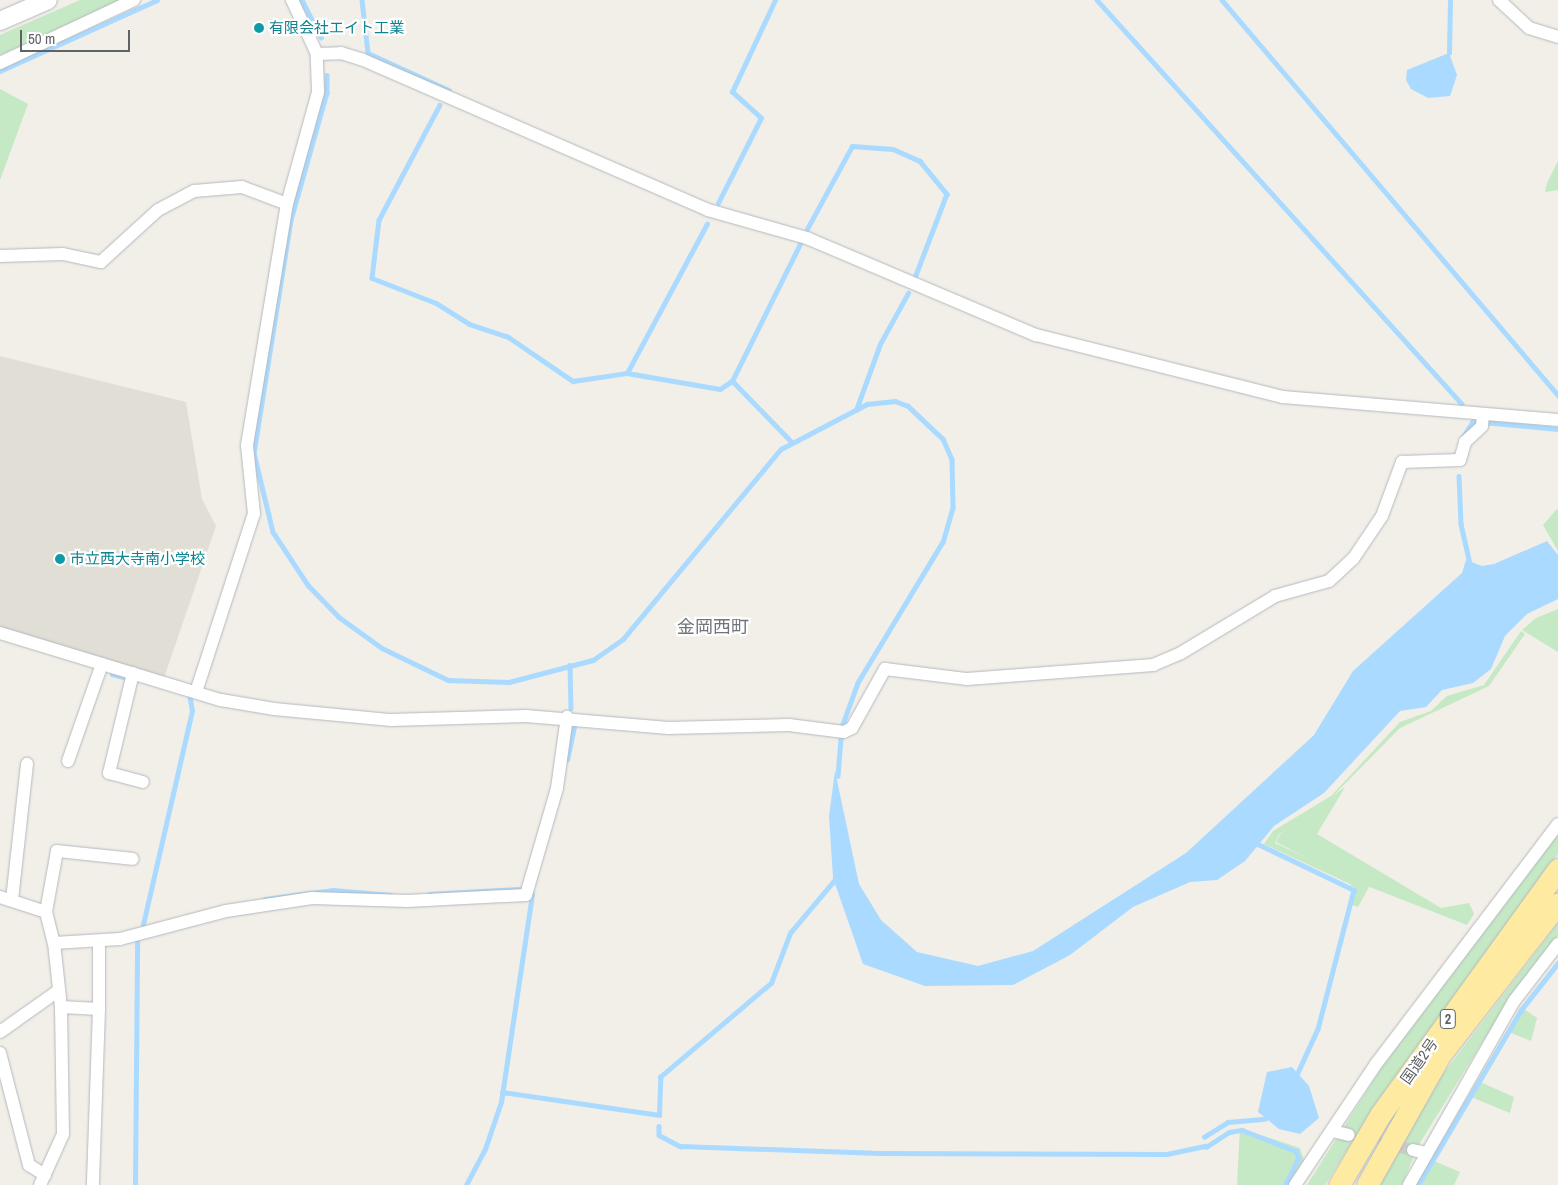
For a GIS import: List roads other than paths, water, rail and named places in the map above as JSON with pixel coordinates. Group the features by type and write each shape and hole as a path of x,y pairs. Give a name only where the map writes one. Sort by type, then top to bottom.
{"highway":[{"name":"国道2号","path":"1343,1182 1380,1115 1558,869"},
{"name":"国道2号","path":"1343,1182 1558,903"},
{"path":"1367,1185 1439,1057"}],"main road":[{"path":"0,21 48,0"}],"street":[{"path":"0,63 134,0"},
{"path":"196,692 254,514 247,445 287,204 316,100 317,54 292,0"},
{"path":"1499,0 1529,28 1558,37"},
{"path":"317,54 341,53 362,59 708,210 807,238 1036,335 1283,397 1482,419 1558,420"},
{"path":"0,256 63,254 101,262 158,210 194,191 242,187 287,204"},
{"path":"0,633 102,664 132,678 274,709 391,720 567,718 668,728 789,725 841,731 852,728 885,669 967,680 1164,662 1275,596 1314,587 1340,573 1382,516 1402,462 1460,460 1464,442 1482,419"},
{"path":"68,761 102,664"},
{"path":"132,678 109,773 143,782"},
{"path":"54,943 99,942 226,911 312,898 407,901 526,895 557,788 567,718"},
{"path":"27,764 6,899 46,912"},
{"path":"1295,1185 1376,1064 1558,824"},
{"path":"0,1053 29,1165 42,1180 63,1134 59,990 54,943 46,912 57,851 134,860"},
{"path":"93,1185 100,1009 99,942"},
{"path":"1409,1185 1514,1001 1558,944"},
{"path":"0,1032 59,990"},
{"path":"60,1007 100,1009"},
{"path":"1332,1131 1348,1135"},
{"path":"1412,1150 1426,1153"}],"water":[{"path":"1449,53 1457,75 1450,96 1428,98 1411,89 1406,80 1407,70"},
{"path":"1547,541 1558,555 1558,599 1527,614 1505,636 1491,669 1473,683 1442,690 1426,707 1400,711 1324,793 1274,826 1245,861 1217,880 1190,882 1133,907 1070,955 1013,985 925,986 863,964 833,878 829,816 835,771 859,884 881,920 917,952 978,966 1033,951 1186,853 1314,735 1353,671 1462,573 1466,560 1482,566 1494,564"},
{"path":"1292,1067 1309,1086 1319,1118 1300,1134 1279,1129 1258,1112 1267,1072"}],"waterway":[{"path":"0,71 157,0"},
{"path":"302,0 321,37"},
{"path":"362,0 368,53 449,90"},
{"path":"718,203 761,118 732,92 775,0"},
{"path":"1097,0 1462,404"},
{"path":"1222,0 1558,395"},
{"path":"1449,53 1450,0"},
{"path":"327,75 327,93 291,220 254,453 273,532 308,585 339,617 382,648 448,680 509,682 593,660 623,639 781,449 867,404 895,401 908,406 943,439 952,459 953,508 943,542 858,683 842,727 838,776"},
{"path":"440,105 379,220 372,278 436,303 469,324 507,336 573,381 627,373 720,389 732,381"},
{"path":"807,229 852,146 893,149 920,161 947,194 916,275"},
{"path":"627,373 707,224"},
{"path":"792,443 732,381 800,244"},
{"path":"856,410 880,344 908,293"},
{"path":"1463,437 1473,421 1558,429"},
{"path":"1459,476 1461,524 1470,564"},
{"path":"570,665 571,708"},
{"path":"112,674 128,678"},
{"path":"142,929 192,711 189,694"},
{"path":"567,760 574,726"},
{"path":"1256,843 1354,890 1318,1029 1297,1075"},
{"path":"502,1092 659,1115 660,1077 771,983 790,933 838,876"},
{"path":"429,894 520,889"},
{"path":"265,899 333,890 391,895"},
{"path":"466,1185 485,1149 501,1102 532,894"},
{"path":"135,1185 137,942"},
{"path":"1418,1185 1521,1010 1558,963"},
{"path":"1204,1137 1228,1122 1265,1119"},
{"path":"659,1126 659,1135 680,1146 879,1153 1167,1154 1205,1146"},
{"path":"1206,1147 1229,1132 1242,1130 1296,1151 1299,1158 1285,1185"}],"tunnel":[{"path":"1361,1138 1413,1150"}],"place":[{"name":"有限会社エイト工業","path":"259,28"},
{"name":"市立西大寺南小学校","path":"60,559"}],"district":[{"name":"金岡西町","path":"713,627"}]}
